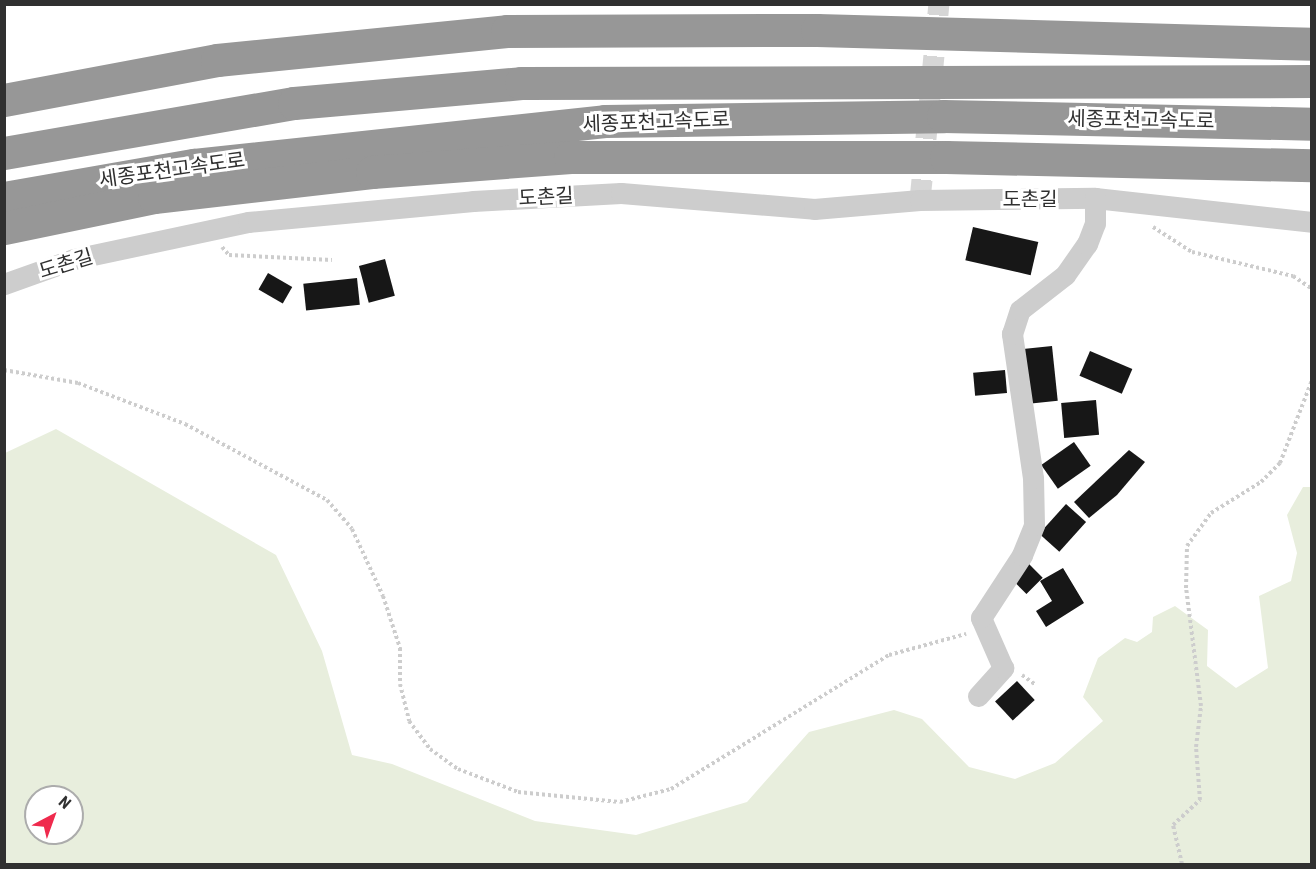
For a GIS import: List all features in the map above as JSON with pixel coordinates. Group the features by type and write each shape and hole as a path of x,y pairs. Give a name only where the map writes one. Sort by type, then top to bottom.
{"highway":[{"path":"4,100 218,60 507,31 817,30 1311,44"},
{"name":"세종포천고속도로","path":"4,153 294,103 521,83 1311,81"},
{"name":"세종포천고속도로","path":"4,198 194,165 605,121 943,116 1311,124"},
{"path":"4,228 154,197 372,172 570,158 934,157 1311,165"}],"street":[{"name":"도촌길","path":"4,284 74,259 209,230 473,201 621,193 814,209 920,200 1095,198 1311,222"},
{"path":"978,696 1003,668 981,618 1022,555 1034,525 1033,477 1012,334 1020,310 1065,275 1087,244 1095,224 1095,198"}],"path":[{"path":"1119,201 1192,252 1293,276 1311,288"},
{"path":"209,230 229,255 332,260"},
{"path":"4,369 78,383 185,424 327,500 352,529 383,596 400,648 400,684 409,722 430,749 459,769 518,792 620,802 672,789 889,655 955,639 970,632 981,618"},
{"path":"1182,864 1173,825 1200,800 1196,747 1201,706 1186,588 1187,546 1211,513 1261,482 1280,463 1294,437 1311,380"}],"green space":[{"path":"56,429 276,555 322,651 352,755 392,764 535,821 636,835 747,802 809,732 894,710 922,719 969,767 1015,779 1055,763 1103,721 1083,697 1098,658 1125,638 1137,642 1152,632 1153,617 1175,606 1208,630 1207,666 1236,688 1268,668 1259,596 1291,581 1297,553 1287,515 1303,487 1311,487 1311,864 5,864 5,453"}],"building":[{"path":"973,227 1038,242 1031,275 965,260"},
{"path":"385,259 395,296 369,303 359,266"},
{"path":"268,273 292,287 283,303 258,289"},
{"path":"357,278 360,305 306,310 303,284"},
{"path":"1052,346 1058,401 1029,404 1023,349"},
{"path":"1090,351 1132,369 1122,394 1079,376"},
{"path":"1005,370 1007,393 975,396 973,373"},
{"path":"1096,400 1099,435 1064,438 1061,403"},
{"path":"1074,442 1091,466 1058,489 1041,465"},
{"path":"1129,450 1145,462 1117,495 1089,518 1074,502"},
{"path":"1066,504 1086,522 1059,552 1039,534"},
{"path":"1025,560 1043,578 1026,594 1009,576"},
{"path":"1063,568 1084,603 1046,627 1036,611 1052,601 1040,581"},
{"path":"1017,681 1035,700 1013,720 995,701"}],"tunnel":[{"path":"920,200 939,4"}]}
